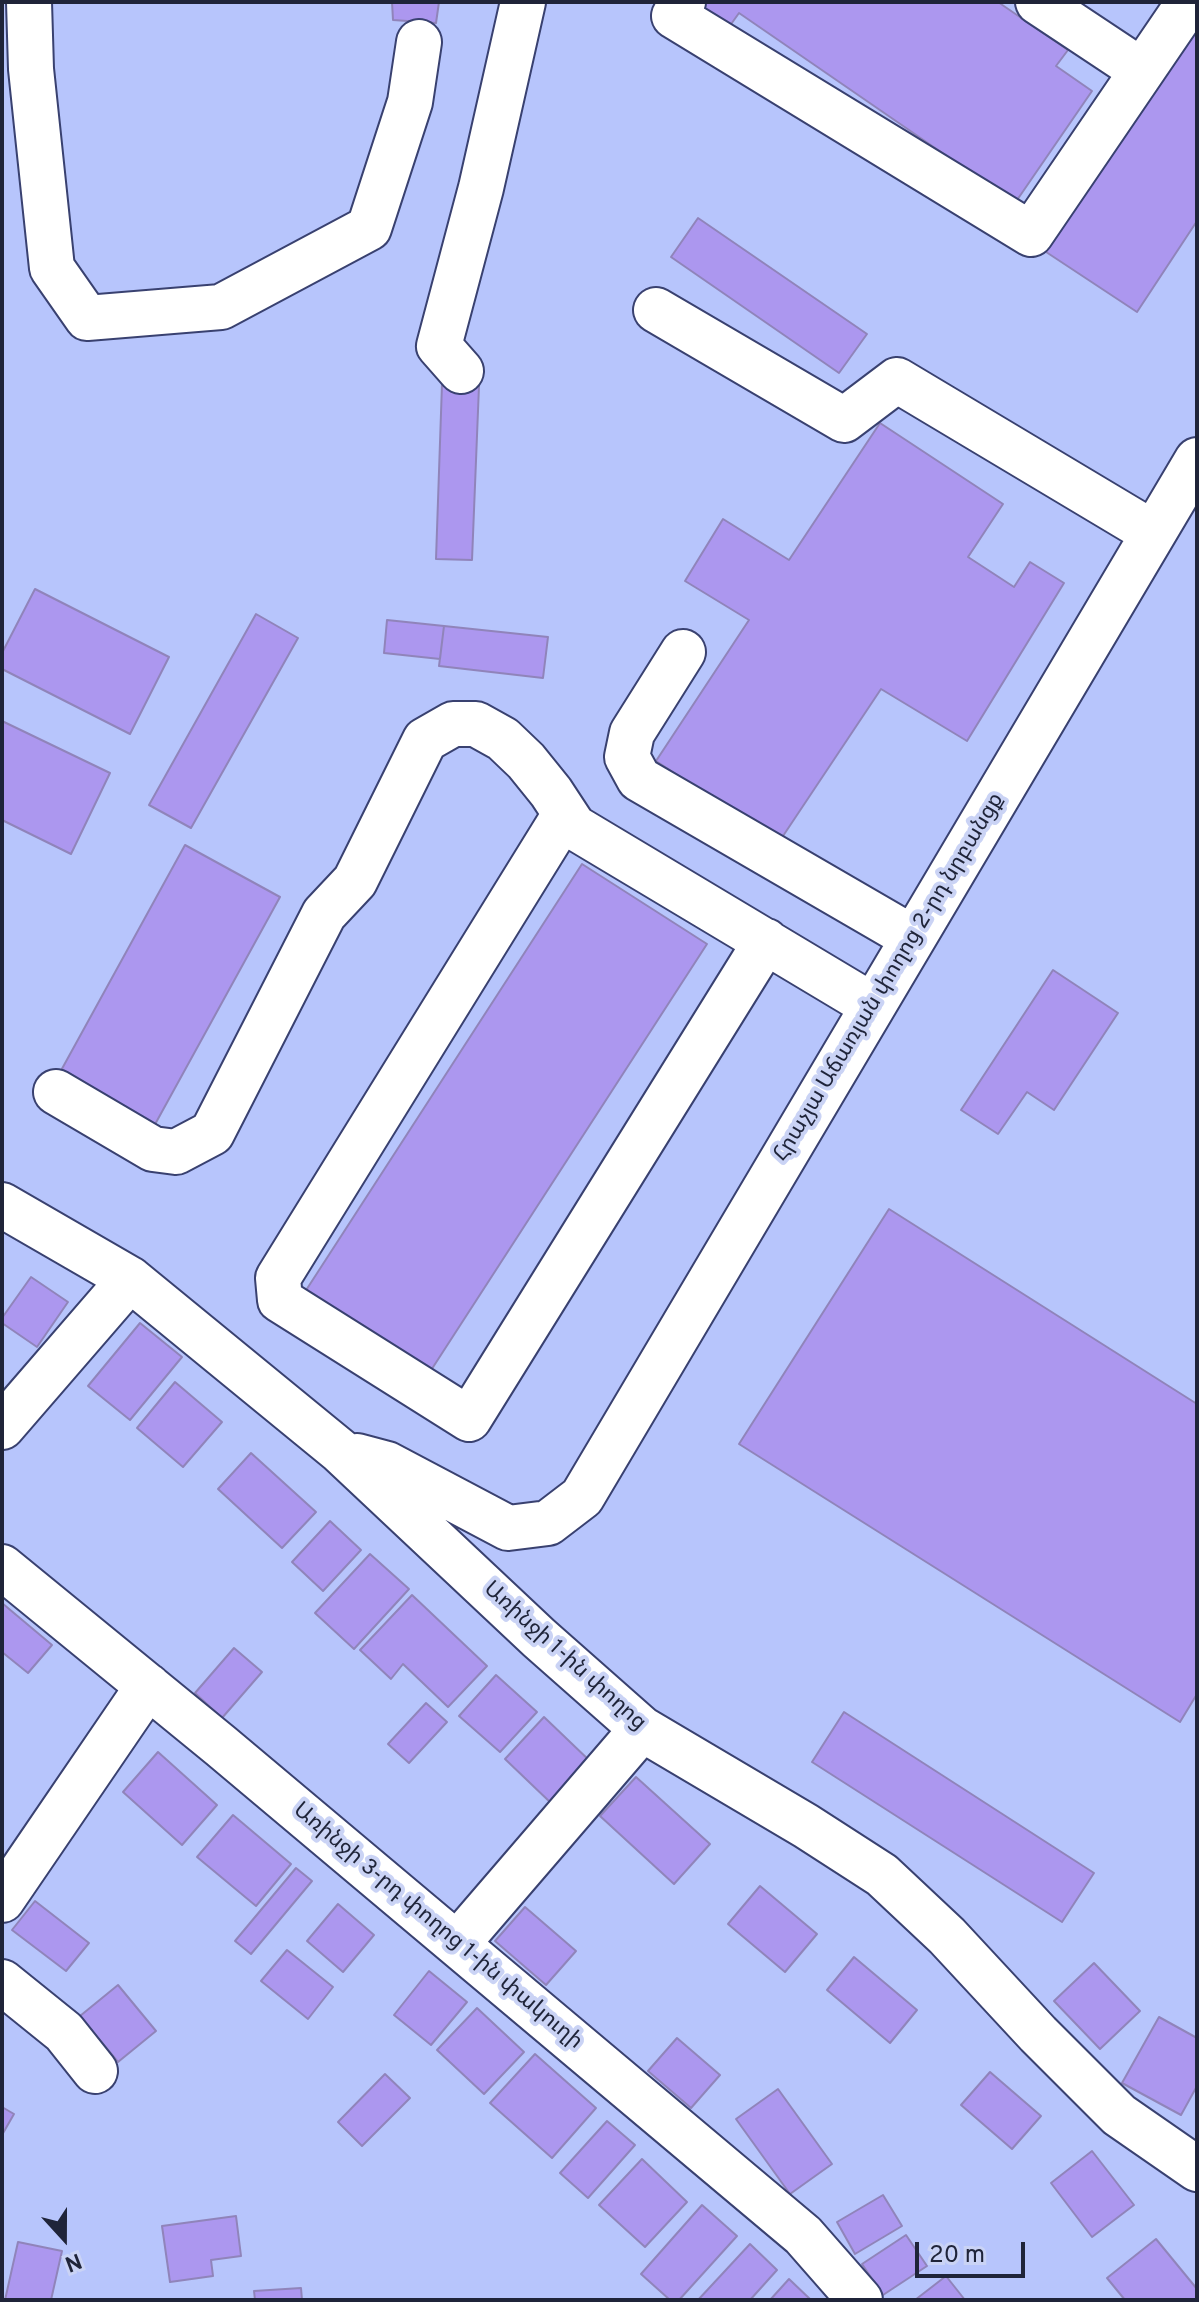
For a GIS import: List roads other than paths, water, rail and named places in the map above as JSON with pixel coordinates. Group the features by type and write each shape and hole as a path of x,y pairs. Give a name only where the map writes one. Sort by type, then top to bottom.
{"street":[{"path":"29,2 31,69 52,268 87,318 221,307 369,228 410,102 419,42"},
{"path":"461,371 439,346 481,188 523,2"},
{"path":"683,2 674,16 1031,234 1189,2"},
{"path":"1038,2 1142,71"},
{"path":"656,310 844,420 897,380 1153,533"},
{"name":"Հրաչյա Աճառյան փողոց 2-րդ նրբանցք","path":"340,1451 387,1464 508,1528 548,1523 582,1497 1197,460"},
{"path":"683,652 632,733 627,757 639,779 913,938"},
{"path":"56,1092 153,1149 176,1152 212,1133 324,914 355,881 425,740 453,724 476,724 503,739 526,761 574,827 873,1006"},
{"path":"565,814 278,1278 280,1300 469,1419 766,941"},
{"name":"Առինջի 1-ին փողոց","path":"2,1205 130,1279 340,1451 539,1638 642,1729 882,1875 947,1936 1119,2115 1197,2169"},
{"path":"2,1427 130,1279"},
{"name":"Առինջի 3-րդ փողոց 1-ին փակուղի","path":"2,1567 803,2235 860,2300"},
{"path":"2,1900 148,1686"},
{"path":"457,1944 642,1729"},
{"path":"2,1982 64,2032 95,2071"}]}
